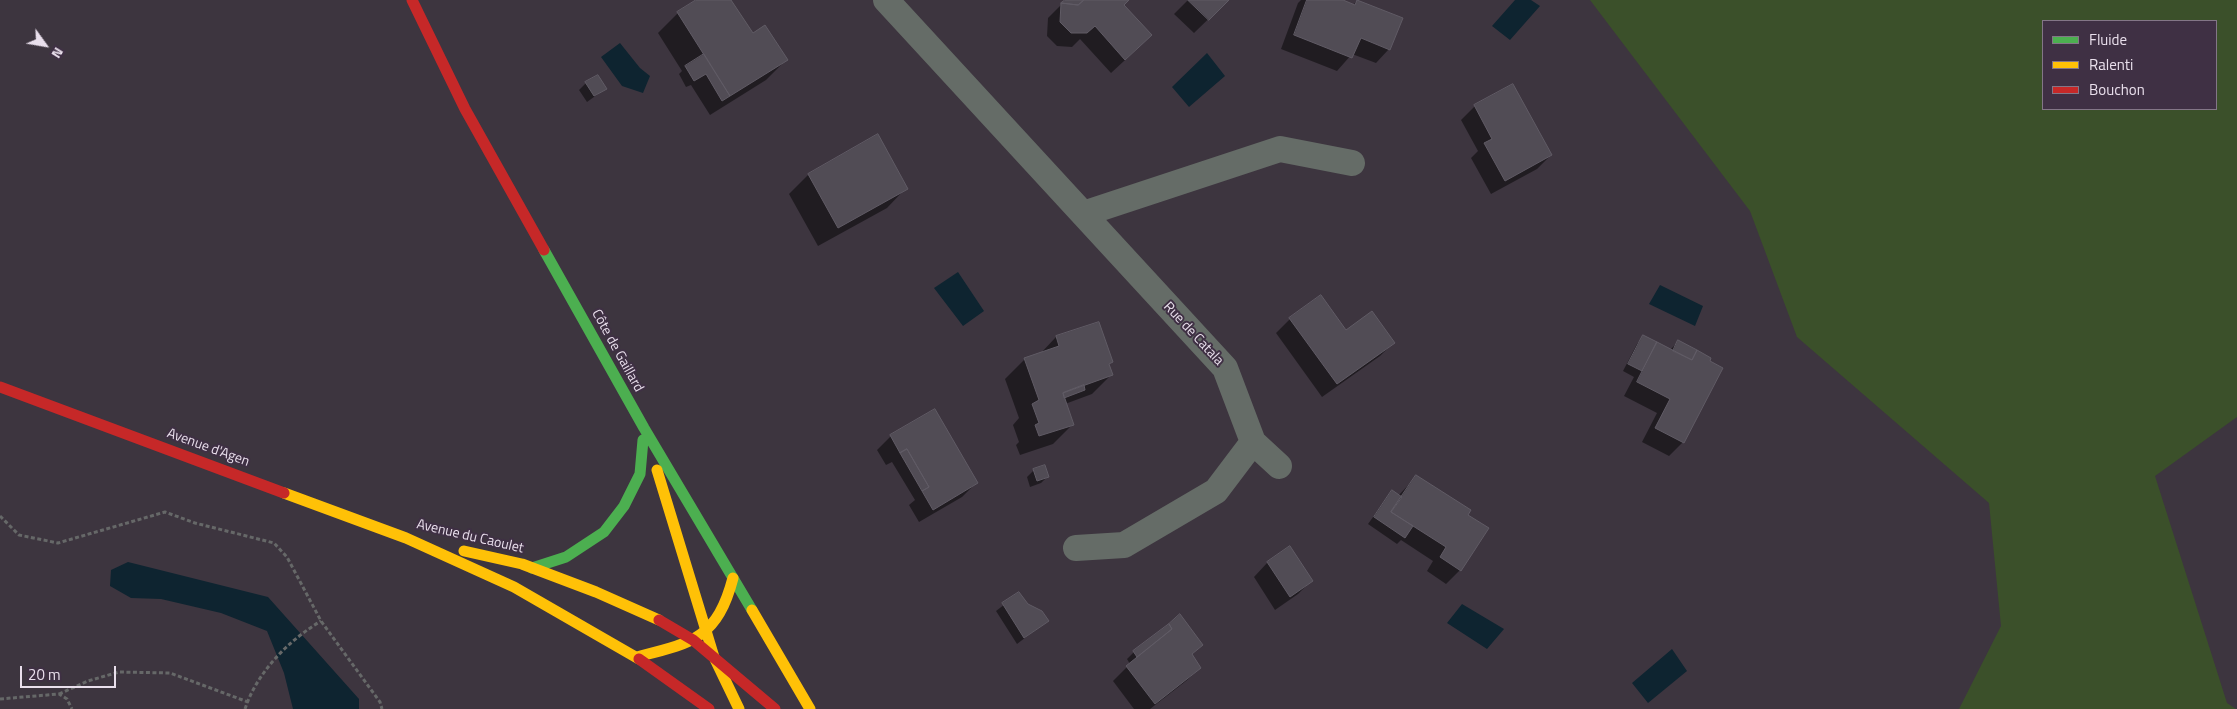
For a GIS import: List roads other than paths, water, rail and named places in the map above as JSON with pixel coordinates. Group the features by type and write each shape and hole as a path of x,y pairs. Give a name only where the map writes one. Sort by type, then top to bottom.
{"street":[{"name":"Côte de Gaillard","path":"412,0 465,109 644,428 810,709"},
{"name":"Rue de Catala","path":"886,0 1225,368 1253,442"},
{"path":"1083,214 1280,148 1352,163"},
{"name":"Avenue d'Agen","path":"0,387 406,538"},
{"path":"532,568 566,557 604,532 624,506 640,474 644,428"},
{"path":"644,428 708,632 714,658 739,709"},
{"path":"1076,548 1124,545 1216,491 1253,442 1279,466"},
{"name":"Avenue du Caoulet","path":"406,538 532,568 596,592 648,615 693,640 775,709"},
{"name":"Avenue du Caoulet","path":"406,538 514,586 636,657 710,709"},
{"path":"636,657 685,644 708,632 722,611 733,578"}],"water":[{"path":"1515,0 1531,0 1540,6 1510,40 1492,26"},
{"path":"620,43 640,68 650,76 643,93 622,86 601,57"},
{"path":"1207,53 1225,76 1189,107 1172,87"},
{"path":"958,272 984,311 963,326 934,288"},
{"path":"1660,285 1703,306 1695,326 1649,304"},
{"path":"128,562 268,597 359,699 359,709 293,709 284,673 267,631 221,613 161,599 131,598 110,586 111,570"},
{"path":"1462,604 1504,629 1487,649 1447,623"},
{"path":"1672,649 1687,671 1648,703 1632,683"}]}
